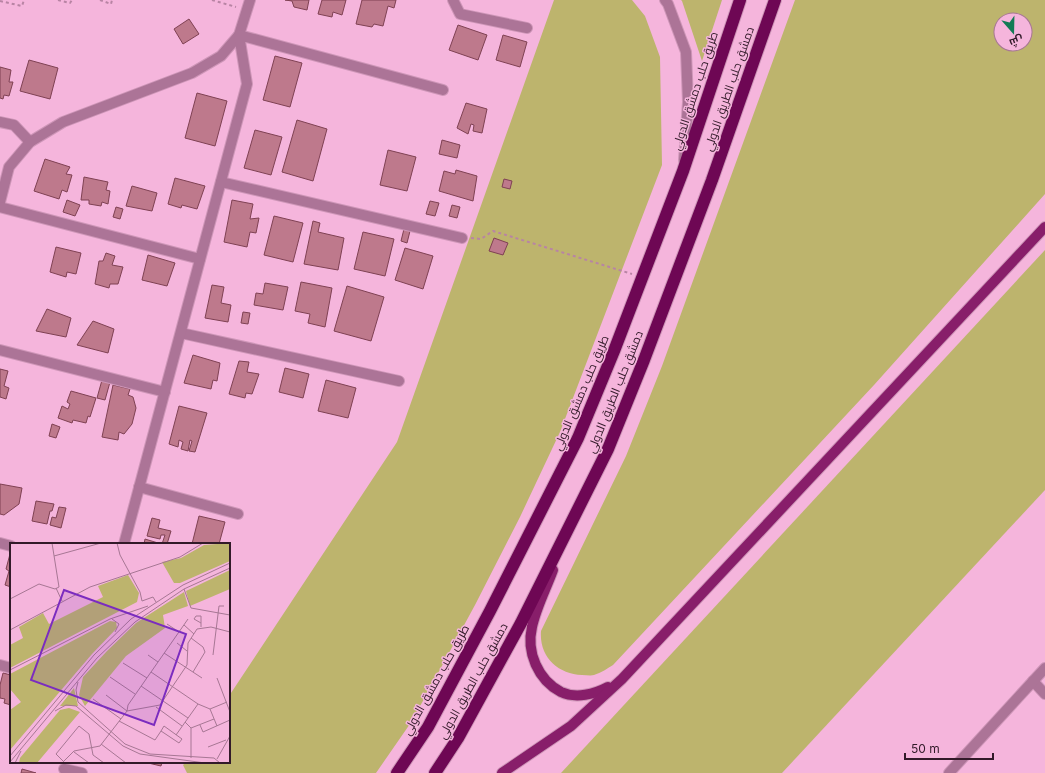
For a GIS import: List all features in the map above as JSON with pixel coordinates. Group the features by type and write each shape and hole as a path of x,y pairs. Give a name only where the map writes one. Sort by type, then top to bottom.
{"highway":[{"name":"طريق حلب دمشق الدولي","path":"396,773 428,727 494,605 578,438 614,351 683,171 740,0"},
{"name":"دمشق حلب الطريق الدولي","path":"435,773 458,738 564,540 608,449 644,360 712,180 775,0"}],"main road":[{"path":"502,773 571,726 622,679 1045,227"},
{"path":"564,540 531,628 531,645 534,661 538,670 561,692 579,696 598,693 622,679"}],"street":[{"path":"0,202 9,167 30,142 63,122 192,73 221,56 239,35 250,0"},
{"path":"453,0 460,14 527,28"},
{"path":"665,0 668,4 686,52 688,102 683,171"},
{"path":"239,35 443,90"},
{"path":"124,543 247,84 239,35"},
{"path":"0,122 14,125 30,142"},
{"path":"221,182 462,238"},
{"path":"0,207 200,259"},
{"path":"181,333 399,381"},
{"path":"0,350 165,392"},
{"path":"139,487 238,514"},
{"path":"0,543 10,546"},
{"path":"0,665 10,668"},
{"path":"949,773 1045,668"},
{"path":"1033,681 1045,694"},
{"path":"65,768 82,773"}],"path":[{"path":"0,1 22,6 24,0"},
{"path":"58,0 70,3 72,0"},
{"path":"100,0 110,4 112,0"},
{"path":"212,0 247,10"},
{"path":"462,238 481,240 493,231 642,278"}],"shaded area":[{"path":"554,0 632,0 645,16 660,57 662,165 560,432 520,517 475,605 412,721 376,773 187,773 183,765 185,763 230,763 230,694 397,442"},
{"path":"681,0 722,0 702,61 682,1"},
{"path":"795,0 1045,0 1045,194 874,385 613,665 602,672 593,675 573,674 558,667 547,656 543,649 541,631 626,456 662,366"},
{"path":"1045,250 1045,490 782,773 561,773"}],"building":[{"path":"285,0 309,0 307,10 294,7 292,1"},
{"path":"322,0 346,0 342,15 333,12 332,17 318,14"},
{"path":"362,0 396,0 394,8 388,6 383,26 374,24 372,27 356,24"},
{"path":"189,19 199,34 183,44 174,29"},
{"path":"458,25 487,35 478,60 449,50"},
{"path":"503,35 527,42 520,67 496,60"},
{"path":"275,56 302,63 290,107 263,100"},
{"path":"29,60 58,68 50,99 20,91"},
{"path":"0,67 11,70 9,82 13,82 9,96 4,95 3,99 0,98"},
{"path":"197,93 227,101 215,146 185,138"},
{"path":"466,103 487,109 482,133 473,131 474,125 471,124 468,134 457,128"},
{"path":"297,120 327,129 313,181 282,172"},
{"path":"255,130 282,137 271,175 244,168"},
{"path":"442,140 460,145 457,158 439,154"},
{"path":"388,150 416,157 407,191 380,185"},
{"path":"45,159 70,167 66,174 72,175 67,192 62,190 59,199 34,191"},
{"path":"456,170 477,176 473,201 439,191 444,171 455,174"},
{"path":"84,177 108,182 106,190 110,191 108,204 102,202 101,206 89,204 89,200 81,200"},
{"path":"175,178 205,186 197,209 182,205 181,208 168,204"},
{"path":"504,179 512,181 510,189 502,187"},
{"path":"132,186 157,193 152,211 126,206"},
{"path":"67,200 80,205 75,216 63,212"},
{"path":"232,200 253,204 250,219 259,218 256,233 250,232 247,247 224,242"},
{"path":"430,201 439,203 435,216 426,214"},
{"path":"452,205 460,207 457,218 449,216"},
{"path":"116,207 123,209 120,219 113,217"},
{"path":"274,216 303,223 293,262 264,255"},
{"path":"313,221 320,223 318,232 344,238 338,270 304,264"},
{"path":"404,229 410,231 407,243 401,241"},
{"path":"363,232 394,239 385,276 354,269"},
{"path":"494,238 508,243 503,255 489,251"},
{"path":"56,247 81,253 76,274 67,272 66,277 50,272"},
{"path":"405,248 433,256 423,289 395,280"},
{"path":"106,253 115,256 112,265 123,267 118,284 110,284 109,288 95,284 99,261 103,261"},
{"path":"148,255 175,263 167,286 142,280"},
{"path":"301,282 332,288 325,327 308,323 310,314 295,311"},
{"path":"265,283 288,287 283,310 254,305 256,293 263,294"},
{"path":"212,285 224,287 221,303 231,305 228,322 205,318"},
{"path":"347,286 384,297 371,341 334,331"},
{"path":"47,309 71,318 66,337 36,331"},
{"path":"243,312 250,313 248,324 241,323"},
{"path":"93,321 114,329 108,353 77,345"},
{"path":"193,355 220,363 217,381 213,380 211,389 184,383"},
{"path":"239,361 249,362 247,372 259,374 252,394 246,393 245,398 229,394"},
{"path":"285,368 309,374 303,398 279,392"},
{"path":"0,369 8,371 4,386 9,388 6,399 0,397"},
{"path":"102,380 110,382 105,400 97,398"},
{"path":"326,380 356,388 348,418 318,411"},
{"path":"113,385 130,389 128,395 133,397 136,408 132,424 124,434 119,432 118,440 102,437"},
{"path":"71,391 96,398 90,417 88,416 86,423 73,420 72,423 58,418 62,406 68,409 70,404 67,402"},
{"path":"179,406 207,413 195,452 189,451 192,441 190,440 188,451 181,449 183,442 179,440 178,447 169,444"},
{"path":"52,424 60,427 56,438 49,436"},
{"path":"0,484 22,488 19,504 4,515 0,514"},
{"path":"36,501 54,504 52,511 50,511 47,524 32,521"},
{"path":"59,507 66,508 61,528 50,525 52,517 56,518"},
{"path":"199,516 225,522 219,543 192,543"},
{"path":"152,518 160,520 158,528 171,531 167,543 162,543 165,535 161,535 160,539 147,536"},
{"path":"145,539 158,543 144,543"},
{"path":"10,554 10,587 5,585 9,571 6,569"},
{"path":"3,673 10,675 10,705 4,703 5,699 0,698 0,685"},
{"path":"148,763 162,763 161,766"},
{"path":"22,769 36,773 21,773"}]}
